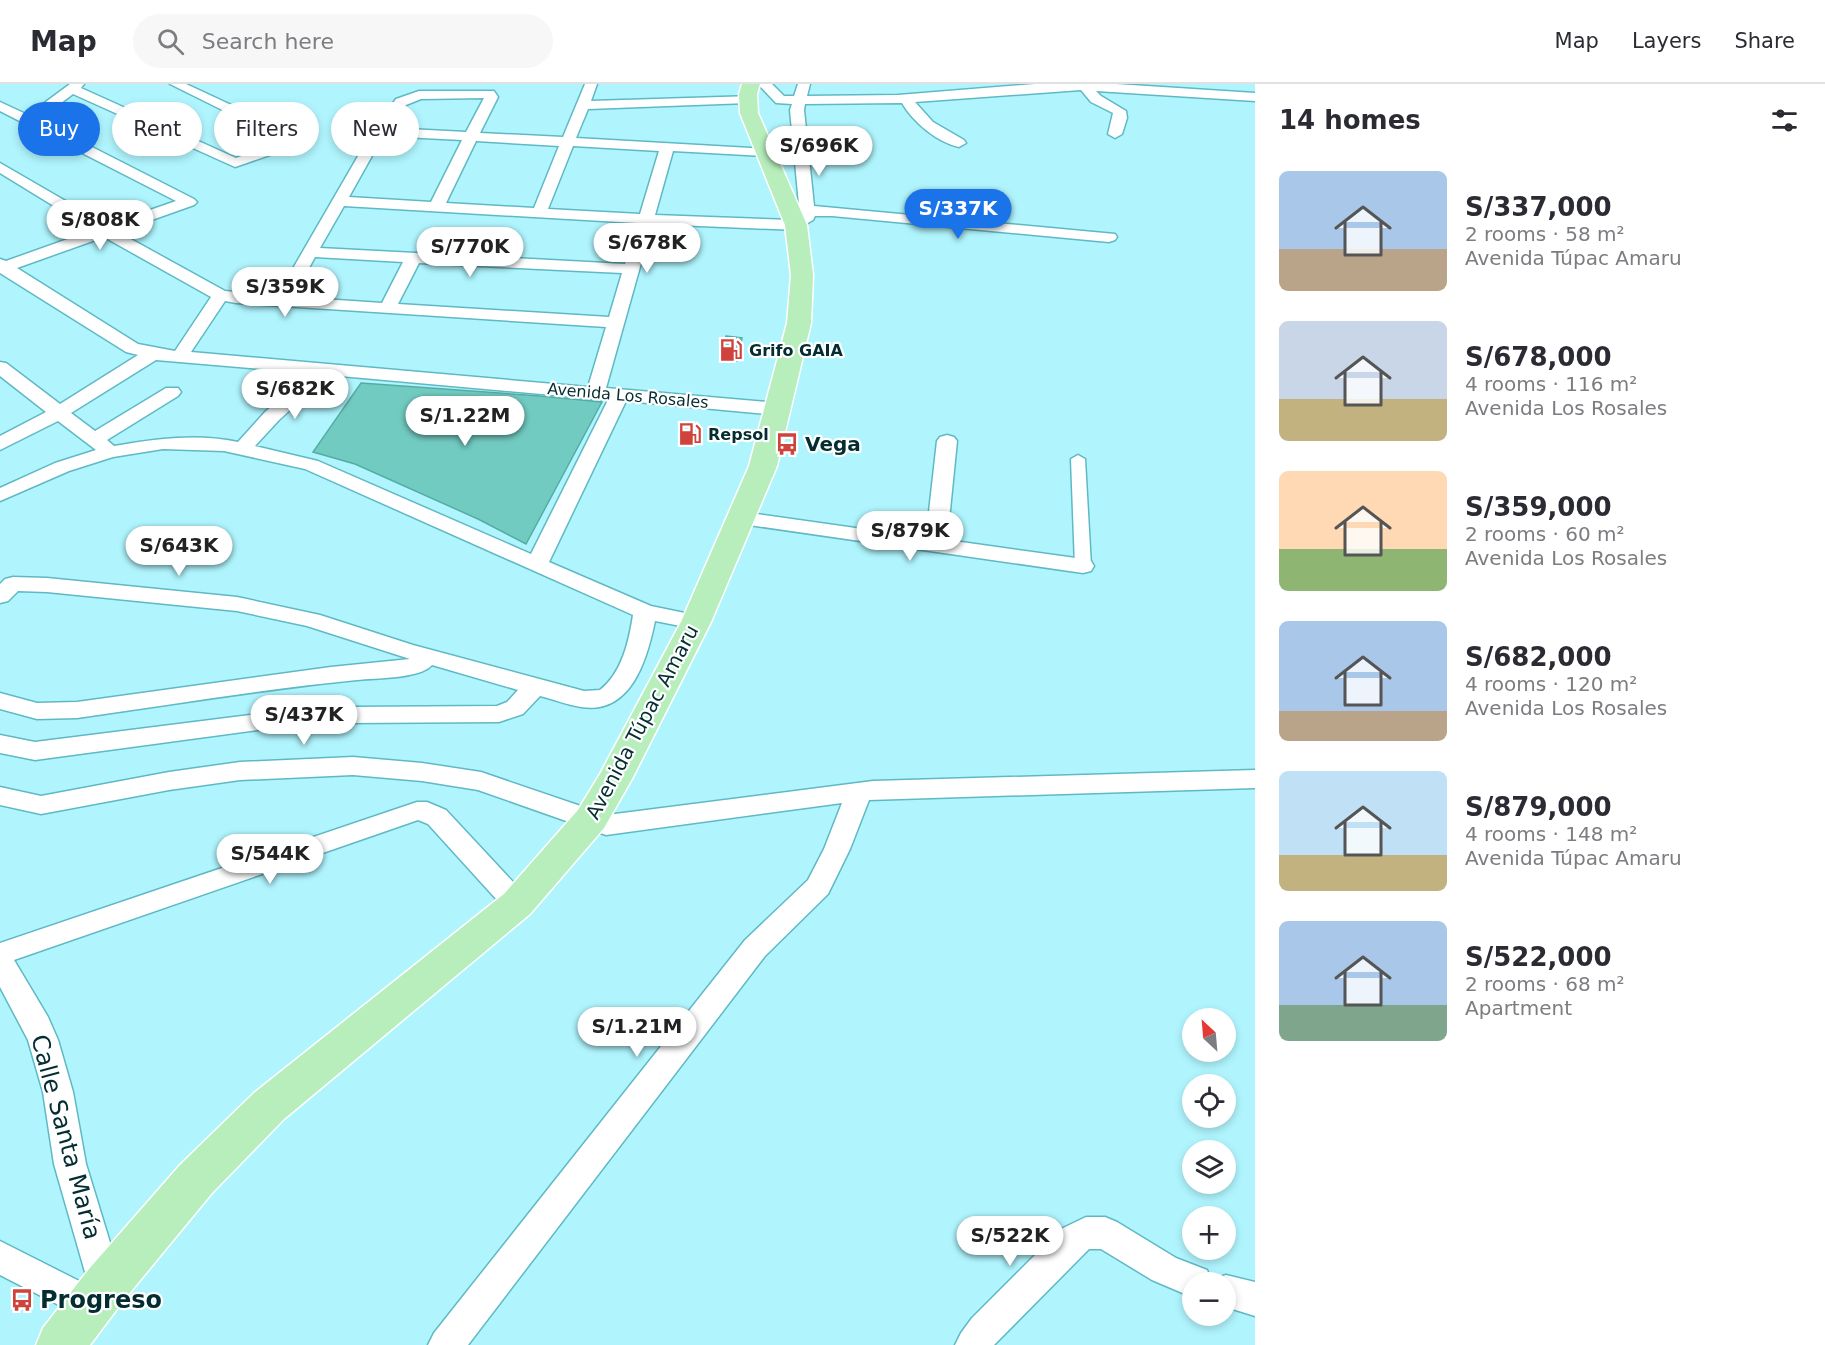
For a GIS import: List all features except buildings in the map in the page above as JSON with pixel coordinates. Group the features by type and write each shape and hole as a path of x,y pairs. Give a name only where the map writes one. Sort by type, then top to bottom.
{"highway":[{"name":"Avenida Túpac Amaru","path":"60,1345 98,1294 196,1179 269,1106 517,904 591,819 616,777 696,622 742,518 762,466 779,409 799,323 802,218 764,152 749,113 749,95"}],"street":[{"path":"54,102 75,86 235,164 297,141 176,84"},
{"path":"539,213 591,84"},
{"path":"764,84 782,100"},
{"path":"802,218 798,120 799,100 804,84"},
{"path":"897,84 902,98 913,113 958,143"},
{"path":"584,105 749,95 782,100 902,98 1075,85 1214,89 1255,97"},
{"path":"1075,85 1119,111 1120,118 1115,134"},
{"path":"403,102 419,94 489,94 491,97 436,207"},
{"path":"0,106 18,115"},
{"path":"419,134 764,152"},
{"path":"596,392 667,147"},
{"path":"1,266 189,202 98,156"},
{"path":"282,301 366,156"},
{"path":"0,167 105,231 220,295 616,323"},
{"path":"340,201 645,219 802,218 832,211 1109,237"},
{"path":"311,252 631,269"},
{"path":"387,308 414,257"},
{"name":"Avenida Los Rosales","path":"1,266 132,348 153,354 779,409"},
{"path":"180,356 220,295"},
{"path":"0,444 60,412 153,354"},
{"path":"0,367 102,446 163,443 224,445 310,465 645,612 696,622"},
{"path":"242,449 272,416 325,369"},
{"path":"0,495 102,446 172,392"},
{"path":"537,564 620,394"},
{"path":"936,546 946,441"},
{"path":"742,518 1083,566 1078,459"},
{"path":"0,596 13,584 47,585 237,604 312,620 534,687 580,699 597,700 610,695 627,671 642,635 645,612"},
{"path":"0,701 37,711 76,710 331,675 405,668 420,664 427,656"},
{"path":"0,744 35,750 266,721 350,715 499,714 515,708 534,687"},
{"path":"0,796 41,805 169,781 240,771 353,766 481,780 606,825 859,792 1255,779"},
{"path":"446,1345 748,956 818,886 837,849 859,792"},
{"path":"0,954 417,811 427,811 436,817 517,904"},
{"name":"Calle Santa María","path":"0,961 38,1026 58,1092 70,1164 98,1294"},
{"path":"973,1345 984,1330 1073,1240 1086,1233 1105,1233 1164,1269 1182,1277"},
{"path":"0,1257 98,1294"},
{"path":"1236,1294 1255,1299"}],"place":[{"name":"Grifo GAIA","path":"731,350"},
{"name":"Repsol","path":"690,434"},
{"name":"Vega","path":"787,444"},
{"name":"Progreso","path":"22,1300"}]}
